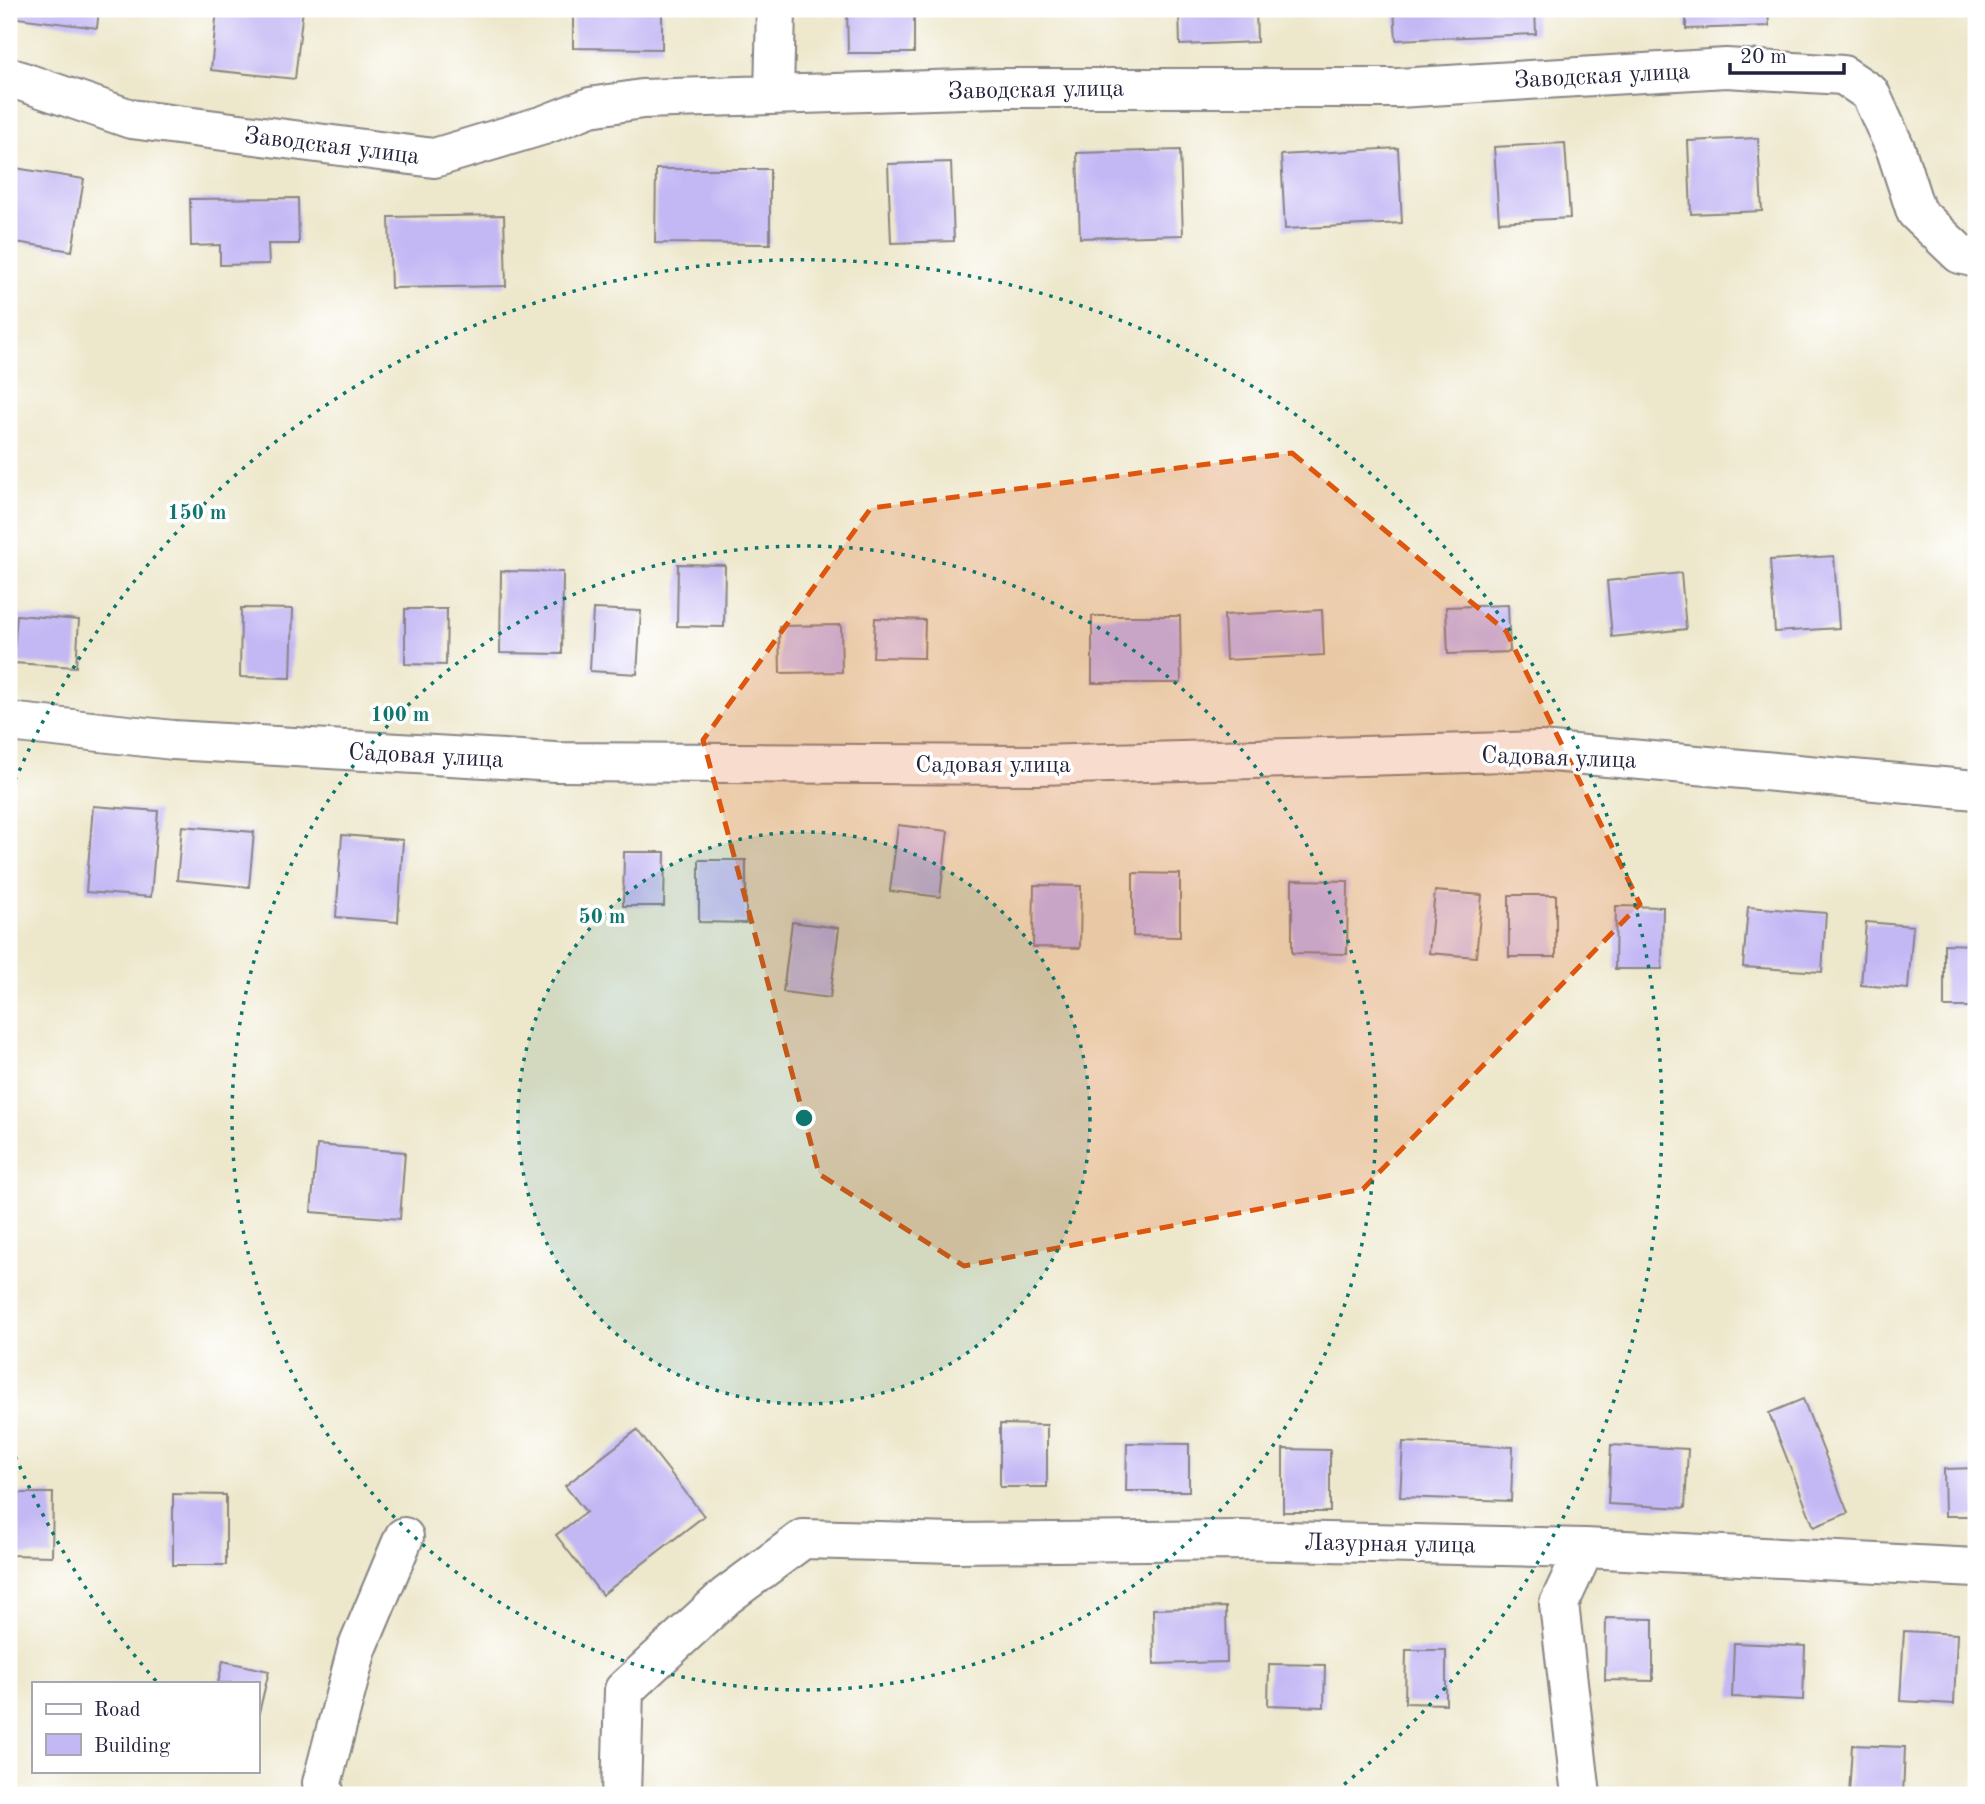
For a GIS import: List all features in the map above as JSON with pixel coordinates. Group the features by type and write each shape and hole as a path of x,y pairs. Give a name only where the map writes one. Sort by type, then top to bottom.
{"street":[{"path":"774,95 776,9"},
{"name":"Заводская улица","path":"9,77 131,119 434,158 544,125 590,107 642,99 997,88 1398,88 1726,68 1843,75 1870,93 1896,150 1916,212 1961,254 1976,258"},
{"name":"Садовая улица","path":"9,722 173,740 555,762 1038,765 1540,751 1976,790"},
{"path":"326,1795 322,1783 357,1649 404,1537"},
{"name":"Лазурная улица","path":"621,1795 624,1690 726,1595 803,1539 955,1543 1238,1540 1585,1548 1976,1568"},
{"path":"1581,1795 1559,1604 1585,1548"}],"highlighted area":[{"path":"1292,453 1506,631 1640,904 1363,1189 964,1266 819,1174 703,740 871,508"}],"building":[{"path":"10,9 99,9 97,28 9,17"},
{"path":"217,9 303,9 295,79 211,70"},
{"path":"573,9 662,9 662,49 573,48"},
{"path":"847,9 914,9 914,53 848,53"},
{"path":"1179,9 1256,9 1257,42 1180,45"},
{"path":"1394,9 1535,9 1536,34 1396,40"},
{"path":"1686,9 1768,9 1769,26 1686,29"},
{"path":"1758,138 1762,211 1691,214 1688,141"},
{"path":"1565,143 1570,218 1499,222 1494,147"},
{"path":"1398,148 1402,223 1285,229 1281,155"},
{"path":"1180,150 1183,235 1080,238 1077,153"},
{"path":"951,162 954,241 891,243 888,164"},
{"path":"9,167 84,179 72,251 9,241"},
{"path":"656,169 770,169 770,244 655,243"},
{"path":"298,198 299,244 268,244 269,264 220,265 220,245 191,246 190,199"},
{"path":"504,215 506,286 391,288 389,217"},
{"path":"1834,556 1839,628 1775,632 1770,560"},
{"path":"678,564 725,565 724,627 677,626"},
{"path":"501,571 563,572 562,654 500,653"},
{"path":"1681,573 1686,629 1612,637 1607,581"},
{"path":"1508,605 1510,652 1448,654 1446,607"},
{"path":"241,608 293,609 291,678 240,677"},
{"path":"405,609 447,609 446,665 405,664"},
{"path":"593,609 641,611 637,674 590,671"},
{"path":"1322,610 1324,655 1226,660 1224,615"},
{"path":"17,615 79,620 76,667 13,663"},
{"path":"1092,616 1180,616 1181,683 1092,683"},
{"path":"875,618 925,620 924,658 873,657"},
{"path":"841,625 842,672 780,673 779,626"},
{"path":"93,806 158,811 151,897 86,892"},
{"path":"898,825 948,831 940,897 890,891"},
{"path":"182,826 254,832 249,887 177,880"},
{"path":"342,835 403,840 398,922 336,917"},
{"path":"624,852 665,852 664,906 623,906"},
{"path":"699,860 746,860 746,923 699,922"},
{"path":"1133,873 1180,874 1180,937 1133,936"},
{"path":"1292,880 1348,881 1347,954 1292,953"},
{"path":"1034,885 1081,886 1080,948 1033,947"},
{"path":"1435,891 1482,895 1476,957 1429,953"},
{"path":"1509,895 1556,895 1556,957 1509,957"},
{"path":"1616,906 1663,907 1662,969 1615,969"},
{"path":"1748,907 1826,913 1822,972 1743,967"},
{"path":"792,922 839,928 830,998 783,992"},
{"path":"1866,922 1913,926 1908,989 1861,985"},
{"path":"1944,944 1976,945 1976,1007 1944,1007"},
{"path":"317,1145 405,1152 400,1219 311,1212"},
{"path":"1803,1399 1848,1513 1814,1527 1769,1413"},
{"path":"1000,1424 1047,1425 1047,1487 1000,1487"},
{"path":"637,1430 704,1516 602,1595 556,1535 586,1512 565,1486"},
{"path":"1403,1442 1513,1447 1511,1501 1400,1497"},
{"path":"1127,1443 1189,1444 1189,1491 1126,1491"},
{"path":"1611,1445 1688,1449 1685,1508 1608,1504"},
{"path":"1283,1449 1330,1450 1330,1512 1283,1512"},
{"path":"1976,1468 1976,1516 1945,1516 1944,1469"},
{"path":"9,1493 53,1493 52,1556 9,1555"},
{"path":"173,1494 226,1495 226,1565 173,1565"},
{"path":"1226,1607 1227,1662 1154,1664 1153,1609"},
{"path":"1606,1618 1653,1619 1653,1681 1605,1680"},
{"path":"1904,1631 1957,1634 1954,1704 1900,1701"},
{"path":"1734,1643 1805,1646 1803,1700 1732,1697"},
{"path":"1406,1650 1446,1650 1446,1704 1405,1703"},
{"path":"223,1661 269,1671 259,1713 259,1682 218,1682"},
{"path":"1269,1664 1325,1665 1324,1707 1268,1705"},
{"path":"1852,1745 1905,1747 1903,1795 1849,1795"}]}
